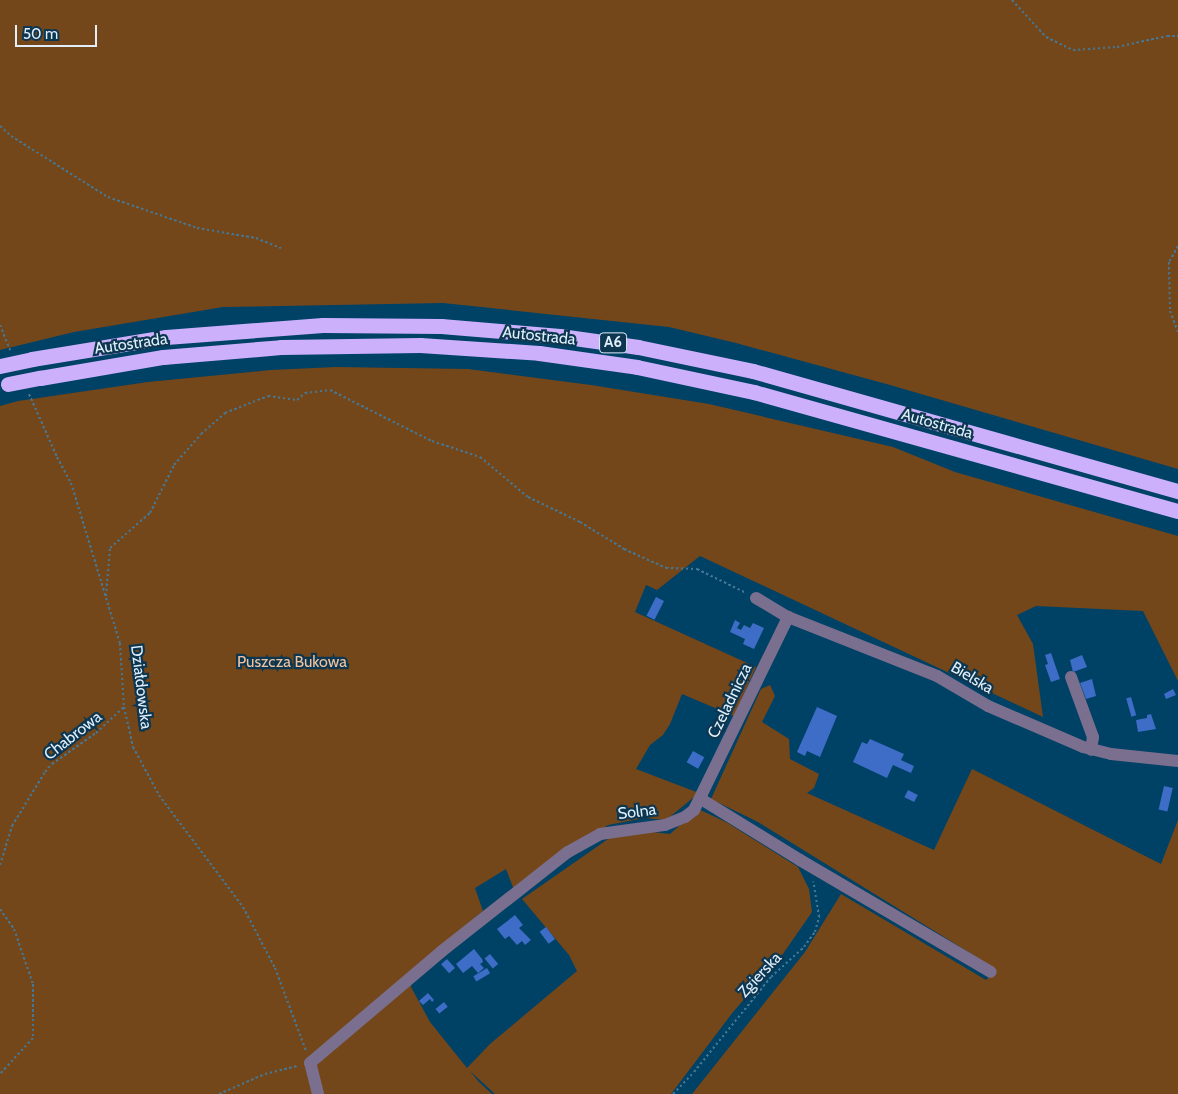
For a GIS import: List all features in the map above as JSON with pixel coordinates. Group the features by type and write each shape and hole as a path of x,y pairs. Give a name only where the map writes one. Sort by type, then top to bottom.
{"highway":[{"name":"Autostrada","path":"0,366 166,337 323,325 441,326 560,336 638,347 753,371 1178,491"},
{"name":"Autostrada","path":"4,385 163,357 281,346 420,345 539,353 637,367 754,392 1178,511"}],"street":[{"name":"Bielska","path":"756,598 788,617 937,676 988,706 1091,750 1178,761"},
{"name":"Czeladnicza","path":"701,799 788,617"},
{"path":"1071,677 1093,738 1091,750"},
{"path":"701,799 800,860 991,972"},
{"name":"Solna","path":"310,1063 442,951 568,852 600,834 675,822 694,810 701,799"},
{"path":"310,1063 318,1094"}],"path":[{"path":"1012,0 1046,37 1073,50 1116,46 1167,36 1178,36"},
{"path":"0,126 11,136 108,197 196,228 256,238 281,248"},
{"path":"1178,246 1170,262 1170,311 1178,332"},
{"path":"0,325 12,353"},
{"name":"Działdowska","path":"27,388 57,458 71,483 120,642 124,706 133,747 145,772 176,818 225,879 257,932 285,994 310,1063"},
{"path":"106,599 110,548 150,513 174,465 207,429 225,413 268,396 297,400 305,394 330,390 432,441 480,457 528,497 580,522 624,549 666,568 697,569 756,598"},
{"name":"Chabrowa","path":"0,865 12,826 45,772 52,764 96,733 124,706"},
{"name":"Zgierska","path":"674,1094 771,977 804,947 815,932 819,918 812,881"},
{"path":"0,908 14,930 33,984 33,1038 0,1074"},
{"path":"219,1094 266,1074 310,1063"}],"green space":[{"path":"0,0 1178,0 1178,469 890,385 736,343 669,327 443,303 223,307 74,332 0,350"},
{"name":"Puszcza Bukowa","path":"336,367 468,369 591,385 709,404 893,447 955,472 1178,536 1178,681 1143,611 1036,606 1017,615 1033,644 1043,717 700,556 657,590 646,585 635,612 756,667 734,716 682,694 670,724 663,735 650,745 636,769 699,793 666,820 645,818 608,825 514,890 506,869 475,888 483,911 408,973 411,987 430,1022 467,1068 490,1044 577,971 569,955 522,899 611,837 643,831 670,834 698,809 726,822 798,867 809,889 812,912 778,961 733,1012 671,1094 495,1094 470,1071 492,1094 0,1094 0,406 18,401 148,382 271,370"},
{"path":"770,685 775,696 762,722 789,739 790,759 819,774 814,788 807,793 934,850 972,769 1161,864 1178,820 1178,1094 692,1094 805,952 841,894 986,980 996,969 758,822 711,799 761,689"}],"building":[{"path":"656,597 664,601 654,620 646,616"},
{"path":"735,620 740,623 737,628 741,630 744,625 750,628 753,623 764,628 754,649 743,644 745,639 730,632"},
{"path":"1051,653 1060,679 1051,682 1045,665 1048,664 1045,655"},
{"path":"1082,655 1087,667 1073,672 1070,660"},
{"path":"1092,679 1096,696 1086,699 1080,683"},
{"path":"1173,689 1176,695 1166,699 1164,694"},
{"path":"1131,697 1136,715 1131,717 1126,698"},
{"path":"817,707 837,716 820,757 807,751 805,756 797,752"},
{"path":"1151,714 1156,729 1138,732 1136,720 1147,718 1147,715"},
{"path":"870,739 904,754 901,760 914,766 911,773 893,765 887,778 853,762 862,742 867,744"},
{"path":"693,751 704,757 698,769 687,762"},
{"path":"1164,786 1173,788 1167,811 1159,809"},
{"path":"908,790 918,795 914,802 904,797"},
{"path":"515,915 523,925 519,928 531,940 525,945 522,941 517,945 509,936 505,939 497,929"},
{"path":"546,927 555,939 549,944 540,932"},
{"path":"474,949 482,959 483,962 480,964 484,968 478,973 472,966 463,973 456,964"},
{"path":"490,954 498,964 493,969 485,958"},
{"path":"447,959 455,968 449,973 441,964"},
{"path":"487,968 490,973 476,981 473,976"},
{"path":"428,993 434,1000 432,1002 430,999 423,1005 419,1001"},
{"path":"444,1002 448,1007 439,1014 435,1009"}]}
